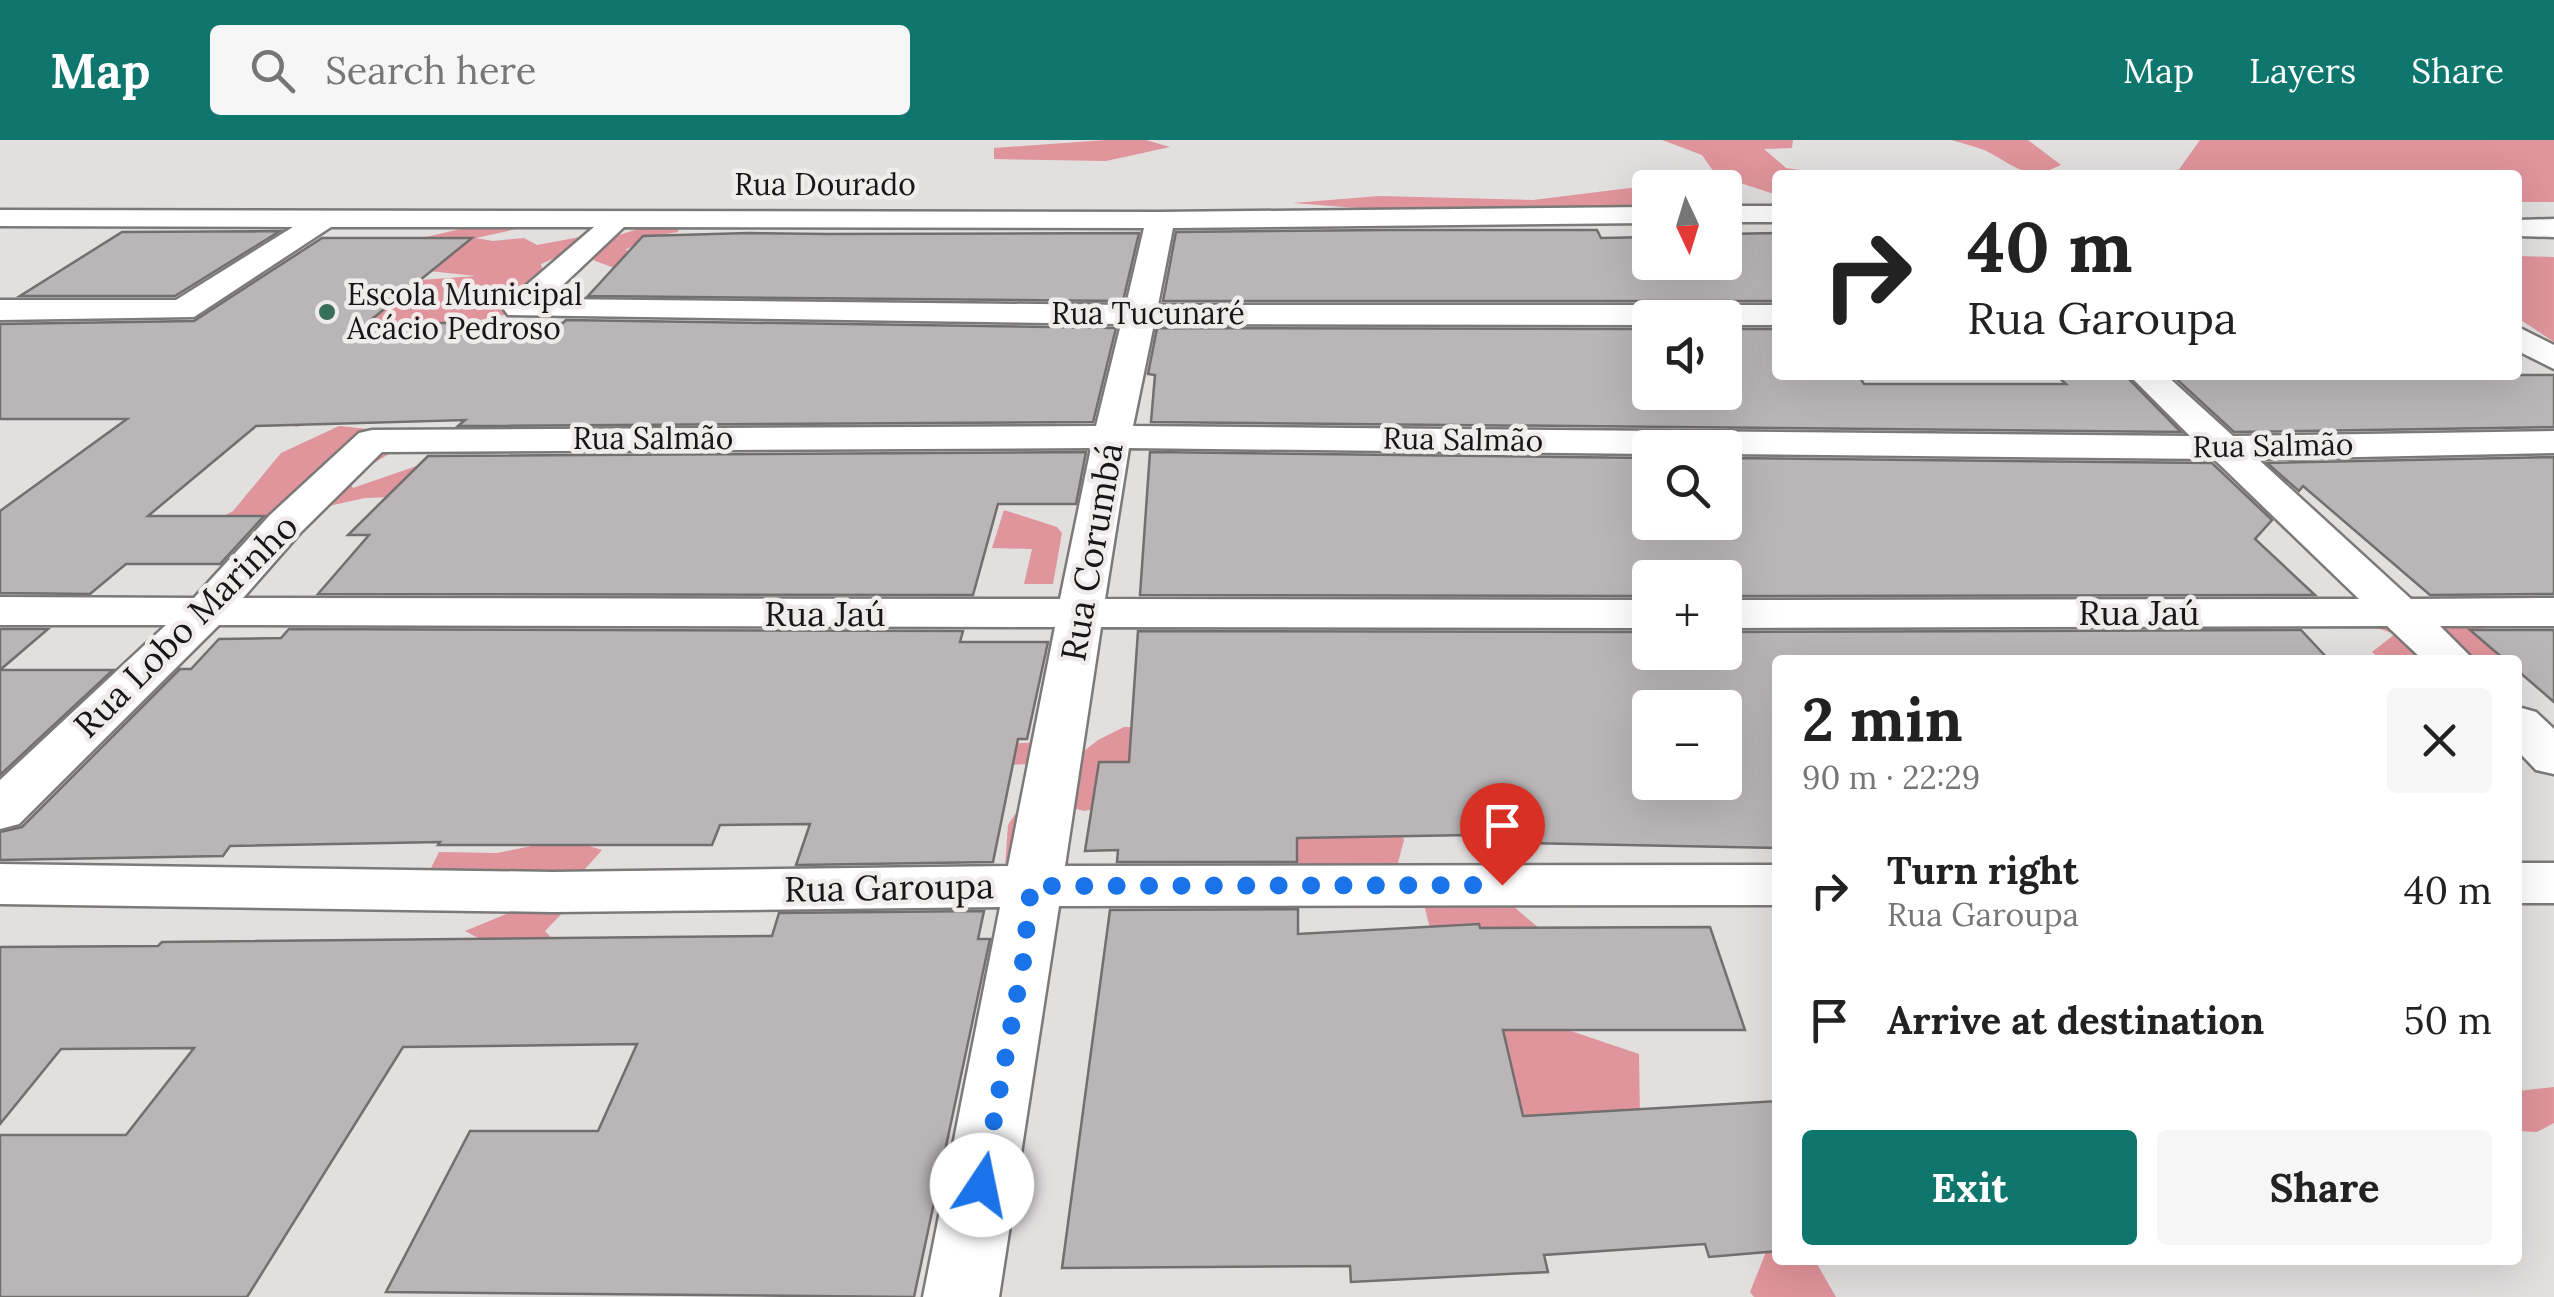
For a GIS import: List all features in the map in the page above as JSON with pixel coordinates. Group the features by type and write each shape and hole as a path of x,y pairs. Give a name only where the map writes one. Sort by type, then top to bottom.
{"street":[{"path":"1742,214 1772,214"},
{"name":"Rua Dourado","path":"0,218 1160,220 1632,215"},
{"path":"0,310 183,310 329,216"},
{"name":"Rua Tucunaré","path":"618,217 607,232 520,308 1772,316"},
{"name":"Rua Corumbá","path":"961,1297 1023,962 1031,886 1112,436 1160,220"},
{"path":"2522,228 2554,228"},
{"path":"2522,339 2554,359"},
{"path":"2151,380 2445,655"},
{"name":"Rua Salmão","path":"372,440 1112,436 2223,448 2554,442"},
{"name":"Rua Lobo Marinho","path":"0,811 206,612 285,524 372,440"},
{"name":"Rua Jaú","path":"0,610 1632,614"},
{"name":"Rua Jaú","path":"1742,614 2554,612"},
{"path":"2522,727 2554,758"},
{"path":"2522,883 2554,883"},
{"name":"Rua Garoupa","path":"0,884 554,892 1031,886 1772,885"}],"shaded area":[{"path":"1146,140 1170,147 1106,161 994,159 994,148"},
{"path":"1662,140 1793,140 1792,148 1764,149 1786,168 1800,170 1772,170 1772,193 1742,184 1742,170 1712,170 1702,155"},
{"path":"1951,140 2028,140 2061,165 2049,170 2023,170 1984,150"},
{"path":"2200,140 2554,140 2554,202 2522,202 2522,170 2179,170"},
{"path":"1632,188 1632,224 1616,224 1611,210 1396,211 1293,203 1379,196 1533,200"},
{"path":"507,218 543,223 476,238 524,238 537,245 596,234 589,243 541,264 550,305 434,330 354,409 297,427 265,419 246,398 420,280 476,276 400,268 447,249 422,238"},
{"path":"653,224 680,227 678,232 654,236 625,250 655,255 617,269 593,260 610,238"},
{"path":"2522,256 2554,257 2554,342 2522,321"},
{"path":"339,426 388,431 394,451 347,479 353,488 428,462 391,497 365,498 274,518 220,518 233,511 281,453"},
{"path":"1004,510 1057,527 1062,533 1053,584 1024,584 1032,549 992,548"},
{"path":"2359,596 2423,621 2486,629 2499,655 2375,655 2372,652 2395,634 2335,614 2342,604"},
{"path":"1124,727 1184,728 1126,803 1084,811 1059,804 1035,868 1005,867 1008,825 1030,792 1030,764 981,766 999,744 1053,742 1059,771 1098,740"},
{"path":"1392,808 1404,840 1395,874 1320,882 1283,849 1306,821"},
{"path":"567,839 602,850 568,888 428,874 439,852 497,853"},
{"path":"1508,902 1539,928 1568,1030 1639,1054 1640,1119 1553,1177 1432,936 1424,905"},
{"path":"570,905 545,931 555,942 493,946 465,931 516,910"},
{"path":"2554,1087 2554,1123 2537,1132 2522,1131 2522,1091"},
{"path":"1766,1252 1772,1253 1772,1265 1818,1265 1836,1297 1754,1297 1750,1292"}],"building":[{"path":"1597,230 1601,238 1632,237 1632,280 1742,280 1742,234 1772,233 1772,301 1163,301 1176,232"},
{"path":"280,231 175,296 20,296 122,232"},
{"path":"1139,233 1123,301 588,296 643,236"},
{"path":"322,238 472,238 367,323 566,320 1116,328 1093,422 458,426 465,420 256,426 148,516 264,516 220,564 126,564 90,594 0,593 0,511 127,419 0,419 0,324 194,321"},
{"path":"1157,328 1632,329 1632,410 1742,410 1742,329 1772,329 1772,380 2066,384 2062,380 2130,380 2181,432 1151,422 1155,375 1148,374"},
{"path":"2522,375 2554,375 2554,427 2234,432 2177,380 2522,380"},
{"path":"1086,452 1076,504 998,504 973,595 318,594 369,535 348,535 428,456"},
{"path":"1150,452 1632,458 1632,540 1742,540 1742,458 2212,463 2272,520 2255,539 2315,595 1742,596 1742,560 1632,560 1632,596 1140,595"},
{"path":"2554,457 2554,594 2430,595 2303,486 2299,491 2267,463"},
{"path":"0,629 48,629 0,670"},
{"path":"289,629 963,631 960,642 1048,642 1027,739 1018,739 993,862 796,865 810,824 720,825 712,845 438,845 440,842 230,846 223,856 0,860 0,832 22,827 180,669 191,669 219,639 281,638"},
{"path":"2301,630 2324,655 1772,655 1772,848 1472,842 1471,835 1297,838 1297,862 1117,862 1118,850 1085,851 1099,762 1129,762 1138,631 1632,632 1632,670 1742,670 1742,632"},
{"path":"2470,630 2554,630 2554,702 2522,674 2522,655 2499,655"},
{"path":"0,670 113,670 0,775"},
{"path":"1298,909 1298,934 1479,924 1480,928 1710,927 1745,1030 1503,1030 1523,1116 1772,1101 1772,1252 1709,1257 1705,1244 1544,1255 1548,1272 1351,1282 1350,1266 1062,1268 1110,910"},
{"path":"984,911 978,939 990,939 914,1297 386,1292 470,1131 598,1131 637,1044 403,1047 247,1297 0,1297 0,1135 126,1135 194,1048 61,1049 0,1124 0,947 772,936 779,913"}],"place":[{"name":"Escola Municipal Acácio Pedroso","path":"327,312"}],"route":[{"path":"982,1185 1023,962 1031,886 1502,885"}]}
